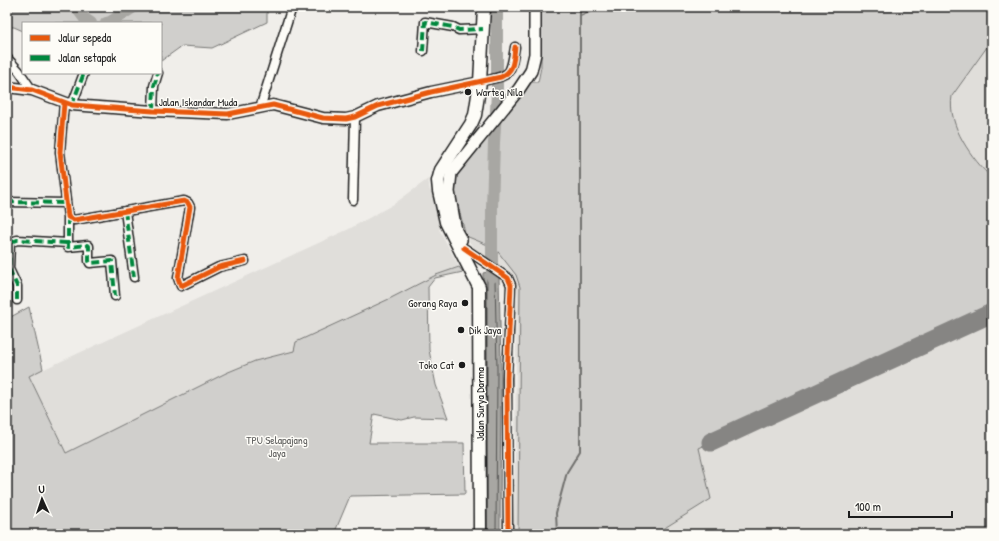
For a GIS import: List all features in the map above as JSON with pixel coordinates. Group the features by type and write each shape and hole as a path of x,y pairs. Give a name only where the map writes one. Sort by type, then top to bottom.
{"main road":[{"name":"Jalan Surya Darma","path":"480,534 479,287 446,222 438,191 438,182 441,170 471,124 485,81 483,29 484,7"},
{"path":"473,276 472,264 456,231 449,192 449,182 451,174 455,168 528,78 534,64 535,54 535,7"},
{"name":"Jalan Surya Darma","path":"472,534 473,276"}],"street":[{"path":"260,108 292,7"},
{"path":"423,51 425,22 453,27 459,30 483,29"},
{"path":"485,81 501,77 509,73 512,68 515,47"},
{"path":"7,58 32,90"},
{"path":"83,74 68,104 60,152 68,217 68,243 69,247 89,246 90,263 112,261 115,296"},
{"path":"153,111 154,86 158,74"},
{"name":"Jalan Iskandar Muda","path":"7,88 32,90 68,104 153,111 228,114 273,106 323,118 346,119 355,117 378,106 431,92 485,81"},
{"path":"353,200 355,117"},
{"path":"68,217 74,220 184,201 188,203 190,207 178,278 181,286 220,267 246,261"},
{"path":"7,202 66,203"},
{"path":"125,211 134,277"},
{"path":"17,300 17,286 9,269 10,242 17,240 68,243"},
{"path":"464,248 508,278 511,285 507,378 508,534"}],"shaded area":[{"path":"541,7 992,7 992,534 514,534 517,284 515,278 473,247 466,237 461,224 439,229 459,267 436,275 294,351 255,361 226,373 66,453 29,376 349,229 394,204 428,179 430,191 442,188 531,82 538,81 541,67"}],"green space":[{"path":"7,7 267,7 267,22 212,48 182,46 162,60 162,22 22,22 22,31 14,27 7,27"},
{"path":"541,7 992,7 992,40 952,96 951,107 957,130 963,141 969,151 992,178 992,313 699,448 711,499 655,534 518,534 520,287 516,275 495,248 466,236 453,187 452,176 531,82 538,82 541,67"},
{"name":"TPU Selapajang Jaya","path":"459,267 463,272 435,278 428,287 429,350 436,385 448,418 414,417 402,420 374,414 369,443 464,443 465,494 350,496 334,534 7,534 7,319 29,307 43,369 29,376 66,453 226,373 255,361 294,351 296,342 389,299 436,275"}],"water":[{"path":"492,271 499,277 501,369 500,534 484,534 483,273"}],"waterway":[{"path":"76,7 85,19 90,22"},
{"path":"110,22 134,7"},
{"path":"492,277 492,208 497,93 497,7"},
{"path":"557,534 556,513 567,472 580,451 580,7"},
{"path":"580,16 591,11"}],"taxiway":[{"path":"711,442 992,313"}],"marked path":[{"path":"423,51 425,22 453,27 459,30 483,29"},
{"path":"72,105 84,74"},
{"path":"153,111 154,86 158,74"},
{"path":"7,202 66,203"},
{"path":"125,211 134,277"},
{"path":"68,217 68,247 88,245 90,263 112,261 115,296"},
{"path":"17,300 17,286 9,269 10,243 17,240 68,243"}],"cycle path":[{"path":"7,87 32,90 72,105 153,111 228,114 273,105 323,118 346,119 355,117 378,106 431,92 501,77 511,68 515,47"},
{"path":"64,103 60,152 68,217 74,220 184,201 188,203 190,207 178,278 181,286 219,267 245,261"},
{"path":"464,248 508,278 511,285 507,378 508,534"}],"place":[{"name":"Warteg Nila","path":"468,92"},
{"name":"Gorang Raya","path":"465,303"},
{"name":"Dik Jaya","path":"461,330"},
{"name":"Toko Cat","path":"462,365"}]}
